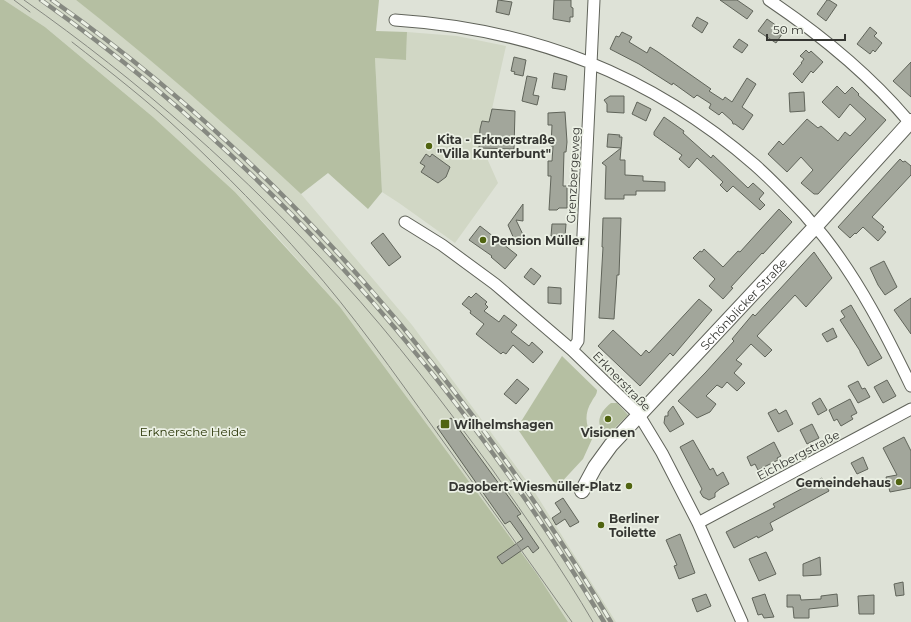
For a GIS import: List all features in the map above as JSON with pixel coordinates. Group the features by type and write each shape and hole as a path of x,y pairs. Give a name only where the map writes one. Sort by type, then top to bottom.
{"street":[{"name":"Grenzbergeweg","path":"572,350 578,341 594,0"},
{"path":"769,0 813,32 855,67 884,94 910,122"},
{"path":"395,20 466,28 503,35 591,62 651,91 712,130 768,176 824,237 849,272 890,343 911,386"},
{"name":"Schönblicker Straße","path":"582,491 595,467 611,445 815,227 910,122"},
{"name":"Erknerstraße","path":"405,222 442,245 495,284 572,350 639,415 665,458 698,523 742,622"},
{"name":"Eichbergstraße","path":"698,523 911,409"}],"shaded area":[{"path":"4,0 76,0 129,41 231,129 301,194 412,325 534,491 616,622 568,622 537,574 340,307 280,240 235,192 153,117 45,27"},
{"name":"Kita - Erknerstraße \"Villa Kunterbunt\"","path":"407,32 457,36 506,46 489,122 482,121 480,129 479,156 486,156 498,183 455,243 382,192 375,58 406,60"}],"green space":[{"name":"Erknersche Heide","path":"0,0 4,0 45,27 153,117 235,192 340,307 537,574 568,622 0,622"},
{"path":"76,0 379,0 376,31 407,32 406,60 375,58 382,192 368,209 328,173 301,194 191,95"},
{"path":"562,356 597,390 596,395 589,406 586,419 588,428 593,437 583,459 557,487 517,428"},
{"path":"611,403 617,403 628,415 609,434 604,431 599,423 603,411"}],"building":[{"path":"498,0 512,2 509,15 496,12"},
{"path":"554,0 571,0 573,17 570,17 570,22 553,19"},
{"path":"720,0 737,0 753,11 747,19"},
{"path":"827,0 837,5 826,21 817,14"},
{"path":"697,17 708,23 702,33 692,26"},
{"path":"767,19 784,31 776,43 758,31"},
{"path":"870,27 877,33 874,36 882,43 875,52 873,50 870,54 857,44"},
{"path":"622,32 632,37 629,42 647,53 650,47 711,89 709,91 723,100 725,97 732,102 747,78 756,84 742,107 753,115 743,130 733,124 732,121 722,112 719,115 709,108 711,104 697,95 694,98 673,83 672,85 639,64 610,49 616,36 619,37"},
{"path":"739,39 748,45 742,53 733,47"},
{"path":"806,50 809,53 811,51 823,62 813,73 811,71 802,83 793,74 802,63 804,59 800,56"},
{"path":"514,57 526,60 523,76 514,74 515,72 511,71"},
{"path":"911,62 911,97 893,81"},
{"path":"554,73 567,76 565,90 552,88"},
{"path":"527,76 537,78 533,95 539,96 537,105 522,101"},
{"path":"837,86 845,94 852,87 859,94 858,95 886,120 818,194 814,194 801,183 813,170 801,157 787,172 768,154 779,141 783,145 807,119 818,128 821,126 838,141 845,132 850,136 866,119 850,104 839,118 822,102"},
{"path":"804,92 805,111 790,112 789,93"},
{"path":"610,96 624,96 624,113 607,112 607,104 604,100"},
{"path":"637,102 651,109 646,121 632,114"},
{"path":"492,109 515,111 514,149 479,148 482,121 489,122"},
{"path":"565,112 567,142 566,152 564,152 563,186 567,186 567,208 549,210 551,176 548,176 548,161 552,161 553,146 551,146 552,125 548,125 548,113"},
{"path":"664,117 684,131 683,133 711,158 713,155 748,188 753,183 764,193 759,199 765,205 760,210 733,186 727,192 720,185 723,182 697,158 689,168 679,159 682,155 654,135 654,132"},
{"path":"608,134 620,135 619,137 622,137 620,160 625,160 625,175 643,176 643,181 665,182 665,191 636,191 636,195 624,195 624,199 605,199 606,166 602,163 621,148 607,147"},
{"path":"426,154 430,157 432,154 450,167 446,177 438,183 421,172 425,166 420,163"},
{"path":"900,159 911,166 911,175 872,217 884,227 882,229 886,232 878,241 863,227 850,238 838,227"},
{"path":"523,204 523,221 516,220 526,241 517,246 508,225"},
{"path":"779,209 792,222 731,287 733,288 723,299 709,286 715,279 693,258 704,249 723,267 738,251 740,252"},
{"path":"603,218 621,218 619,275 617,275 614,319 599,318"},
{"path":"552,224 566,224 565,237 551,236"},
{"path":"480,226 517,255 505,269 491,257 492,256 469,240"},
{"path":"383,233 401,257 389,266 371,243"},
{"path":"814,252 832,278 806,307 795,295 757,336 772,350 765,357 751,344 736,360 742,364 734,373 745,383 737,391 727,382 722,388 717,385 706,396 716,404 710,412 697,418 678,401 734,341 732,339 753,314 755,316"},
{"path":"884,261 897,287 885,295 878,285 870,268"},
{"path":"531,268 541,276 534,285 524,277"},
{"path":"548,287 561,288 561,304 548,303"},
{"path":"476,293 487,302 485,304 488,307 484,311 499,322 504,315 517,325 511,332 529,346 532,342 543,352 533,363 513,345 506,354 503,352 501,354 476,334 484,324 470,313 471,311 462,304 469,296 471,298"},
{"path":"911,298 911,334 894,310"},
{"path":"699,299 712,310 673,356 670,353 640,386 598,346 613,330 641,356 646,350 649,353"},
{"path":"851,305 882,358 868,366 840,320 845,317 841,311"},
{"path":"833,328 837,337 827,342 822,334"},
{"path":"517,379 529,389 516,404 504,394"},
{"path":"887,380 896,396 883,403 874,387"},
{"path":"858,381 862,389 865,388 870,397 858,403 848,386"},
{"path":"820,398 827,410 818,415 812,403"},
{"path":"850,399 857,413 851,416 853,419 841,426 837,419 834,421 829,410"},
{"path":"673,406 684,424 670,432 664,423 665,416 668,416 668,412"},
{"path":"776,409 779,414 786,410 793,424 778,432 768,413"},
{"path":"451,418 521,514 517,516 539,548 533,553 528,546 502,564 497,557 523,539 510,521 505,524 437,427"},
{"path":"812,424 819,438 807,444 800,430"},
{"path":"904,437 911,451 911,488 890,492 886,477 897,475 883,448"},
{"path":"693,440 710,470 713,468 717,476 723,472 729,484 715,493 715,497 709,500 703,497 700,492 702,489 680,447"},
{"path":"774,442 781,456 777,458 778,460 758,470 755,464 751,466 747,457"},
{"path":"863,457 868,469 857,474 851,463"},
{"path":"822,478 829,491 770,523 773,530 758,538 757,536 734,548 726,532 775,507 773,504"},
{"path":"563,498 579,522 570,527 565,519 556,525 552,518 561,512 555,503"},
{"path":"680,534 695,573 679,579 674,566 677,565 666,540"},
{"path":"766,552 776,574 759,581 749,559"},
{"path":"820,557 821,575 803,576 803,564"},
{"path":"903,582 904,595 896,596 894,584"},
{"path":"706,594 711,606 697,612 692,599"},
{"path":"765,594 774,617 764,618 762,614 758,615 752,598"},
{"path":"837,594 838,606 809,609 809,618 794,618 793,607 787,607 787,595 800,595 801,600 821,599 821,596"},
{"path":"874,595 874,614 859,614 858,596"}],"tram line":[{"path":"14,0 30,12"},
{"path":"24,0 109,63 190,131 267,203 340,279 400,348 492,469 557,563 593,622"},
{"path":"72,42 142,98 182,133 246,196 306,261 389,365 572,622"}],"railway":[{"path":"41,0 125,64 206,132 282,205 355,282 423,362 488,446 548,533 604,622"},
{"path":"52,0 136,63 216,132 292,205 364,282 432,363 496,447 555,533 611,622"}],"place":[{"name":"Kita - Erknerstraße \"Villa Kunterbunt\"","path":"429,146"},
{"name":"Pension Müller","path":"483,240"},
{"name":"Visionen","path":"608,419"},
{"name":"Wilhelmshagen","path":"445,424"},
{"name":"Gemeindehaus","path":"899,482"},
{"name":"Dagobert-Wiesmüller-Platz","path":"629,486"},
{"name":"Berliner Toilette","path":"601,525"}]}
